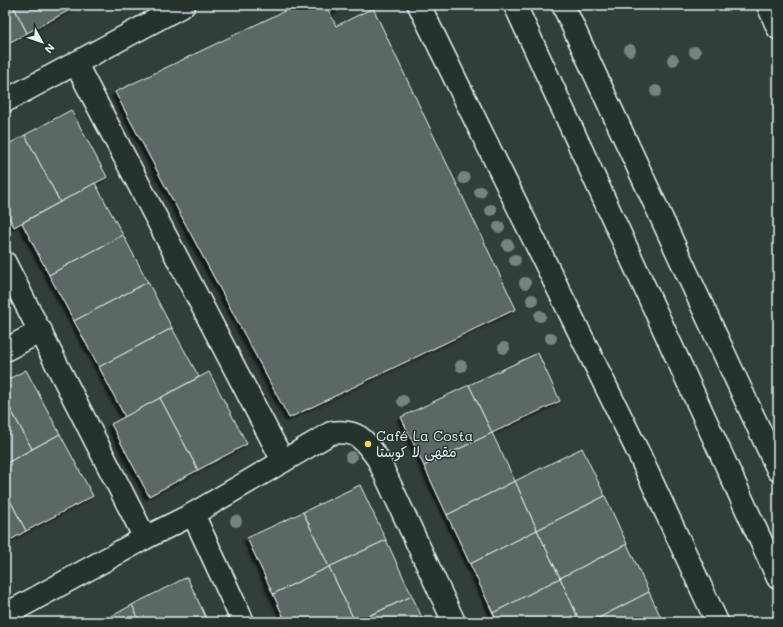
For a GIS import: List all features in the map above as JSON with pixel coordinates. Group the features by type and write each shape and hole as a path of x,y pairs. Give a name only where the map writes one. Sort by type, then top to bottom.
{"main road":[{"path":"5,101 184,5"},
{"path":"419,5 638,452 717,622"},
{"path":"515,5 778,578"},
{"path":"563,5 778,470"},
{"path":"768,5 778,28"},
{"path":"76,64 284,461"},
{"path":"5,263 41,331 145,538"},
{"path":"5,350 41,331"},
{"path":"18,614 145,538 193,514 331,433 345,431 357,435 368,445 378,460 454,622"},
{"path":"193,514 243,622"}],"building":[{"path":"5,5 13,5 27,33 5,45"},
{"path":"13,5 79,5 27,33"},
{"path":"297,5 326,5 336,26 373,8 516,309 289,418 115,92"},
{"path":"332,5 345,5 337,11"},
{"path":"71,110 107,177 60,202 25,135"},
{"path":"25,135 60,202 14,227 5,210 5,146"},
{"path":"95,183 123,235 49,275 22,223"},
{"path":"123,235 148,282 74,321 49,275"},
{"path":"148,282 172,328 99,367 74,321"},
{"path":"172,328 199,377 125,417 99,367"},
{"path":"538,353 560,401 492,433 469,385"},
{"path":"26,370 60,434 32,449 5,399 5,381"},
{"path":"209,372 247,444 198,470 160,398"},
{"path":"469,385 492,433 424,466 401,417"},
{"path":"160,398 198,470 149,496 111,424"},
{"path":"5,399 32,449 5,464"},
{"path":"492,433 515,481 447,515 424,466"},
{"path":"60,434 93,496 26,531 5,491 5,464"},
{"path":"582,448 605,496 537,530 515,481"},
{"path":"515,481 537,530 470,564 447,515"},
{"path":"360,485 386,540 329,567 303,512"},
{"path":"5,491 26,531 5,543"},
{"path":"605,496 627,544 560,578 537,530"},
{"path":"303,512 329,567 273,594 247,538"},
{"path":"537,530 560,578 493,613 470,564"},
{"path":"386,540 412,596 355,622 329,567"},
{"path":"627,544 649,592 591,622 580,622 560,578"},
{"path":"329,567 355,622 286,622 273,594"},
{"path":"187,577 208,622 140,622 132,605"},
{"path":"560,578 580,622 497,622 493,613"},
{"path":"649,592 663,622 591,622"},
{"path":"412,596 424,622 356,622"},
{"path":"132,605 140,622 101,622"}],"place":[{"name":"Café La Costa مقهى لا كوستا","path":"368,444"}]}
